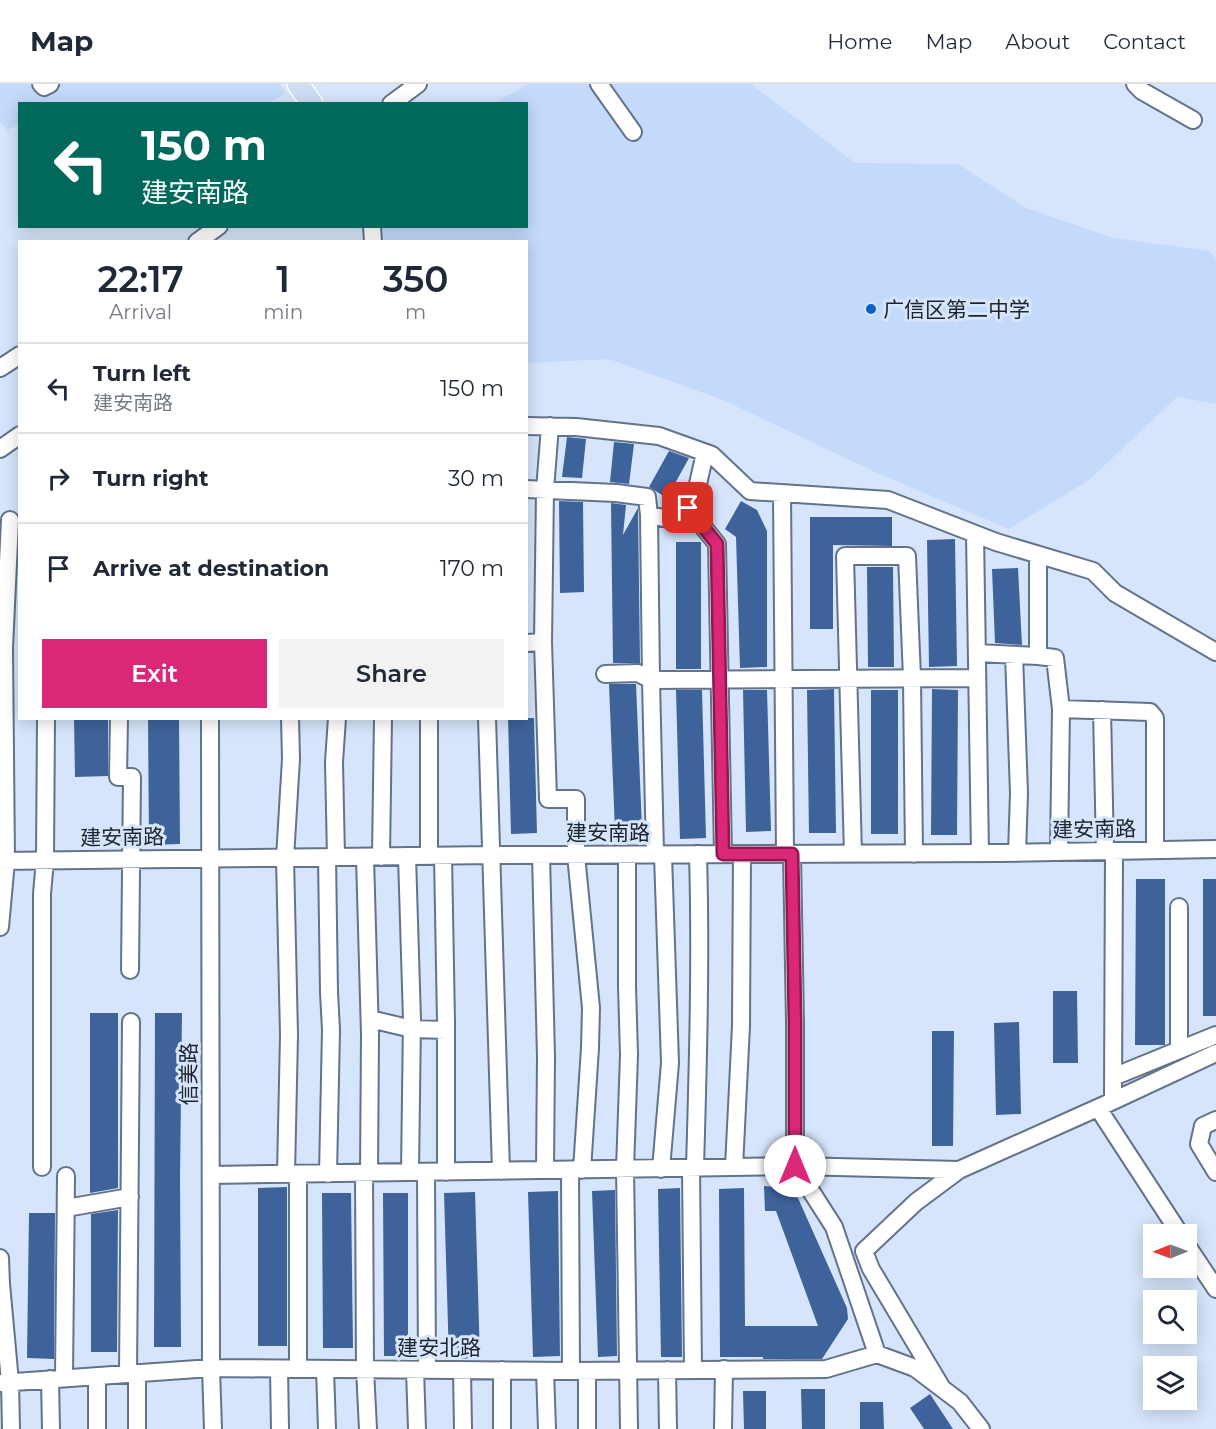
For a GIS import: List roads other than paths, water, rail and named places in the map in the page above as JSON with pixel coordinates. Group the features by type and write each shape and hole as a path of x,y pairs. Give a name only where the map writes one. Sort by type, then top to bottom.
{"main road":[{"path":"298,84 311,102"}],"street":[{"path":"41,84 44,87 50,84"},
{"path":"394,102 418,84"},
{"path":"599,84 633,132"},
{"path":"1135,84 1142,91 1193,120"},
{"path":"0,368 18,356"},
{"path":"528,426 576,427 660,436 712,455 750,491 888,500 996,542 1093,571 1115,593 1216,652"},
{"path":"550,426 535,643 548,799 576,799 576,855 591,1008 590,1048 576,1170 579,1371 587,1429"},
{"path":"0,449 18,436"},
{"path":"649,515 679,521 695,497 705,453"},
{"path":"528,489 616,493 647,497 651,680 670,1063 661,1169"},
{"path":"782,494 783,679 795,1022 795,1166 834,1227 877,1354 915,1368 960,1402 981,1429"},
{"path":"688,508 717,544 723,854"},
{"path":"0,927 10,519"},
{"path":"975,534 980,853"},
{"path":"1038,555 1038,656"},
{"path":"853,854 845,556 907,556 912,678 914,854"},
{"path":"977,653 1055,658 1061,709 1059,852"},
{"path":"1014,655 1019,793 1017,853"},
{"path":"605,674 638,673 651,680 977,678"},
{"path":"1061,709 1150,712 1155,718 1155,850"},
{"path":"1102,710 1110,851 1113,1101"},
{"path":"42,1167 42,894 45,860 46,720"},
{"path":"119,720 118,777 132,777 130,970"},
{"name":"信美路","path":"210,720 213,1429"},
{"path":"290,720 291,759 285,858 298,1369"},
{"path":"328,1174 331,1030 329,981 337,720"},
{"path":"368,1429 365,1369 373,857 383,720"},
{"path":"429,720 446,1030 446,1172"},
{"path":"487,720 501,1171"},
{"name":"建安南路","path":"3,861 492,855 1017,853 1216,849"},
{"path":"693,1370 693,1168 699,1056 698,854"},
{"path":"734,1167 741,1026 742,854"},
{"path":"541,855 546,1057 545,1170"},
{"path":"627,855 629,1055 625,1169 629,1429"},
{"path":"408,856 418,1172 421,1370 417,1429"},
{"path":"1179,907 1179,1050"},
{"path":"370,1019 412,1029 446,1030"},
{"path":"131,1022 130,1197 133,1374 137,1429"},
{"path":"1113,1077 1216,1035"},
{"path":"864,1251 916,1202 959,1170 1216,1053"},
{"path":"1098,1108 1173,1224"},
{"path":"1216,1120 1203,1126 1199,1143 1216,1172"},
{"path":"211,1175 795,1166 959,1170"},
{"path":"51,1429 57,1379 66,1176"},
{"path":"66,1208 130,1197"},
{"path":"834,1227 864,1251 871,1269 942,1388"},
{"path":"0,1258 5,1382 11,1429"},
{"path":"1197,1260 1216,1288"},
{"name":"建安北路","path":"5,1382 211,1368 545,1371 826,1369 877,1354"},
{"path":"279,1369 280,1429"},
{"path":"325,1369 327,1429"},
{"path":"723,1429 724,1369"},
{"path":"462,1370 463,1429"},
{"path":"502,1370 502,1429"},
{"path":"667,1370 668,1429"},
{"path":"545,1371 547,1429"},
{"path":"96,1376 97,1429"}],"place":[{"name":"广信区第二中学","path":"871,309"}]}
